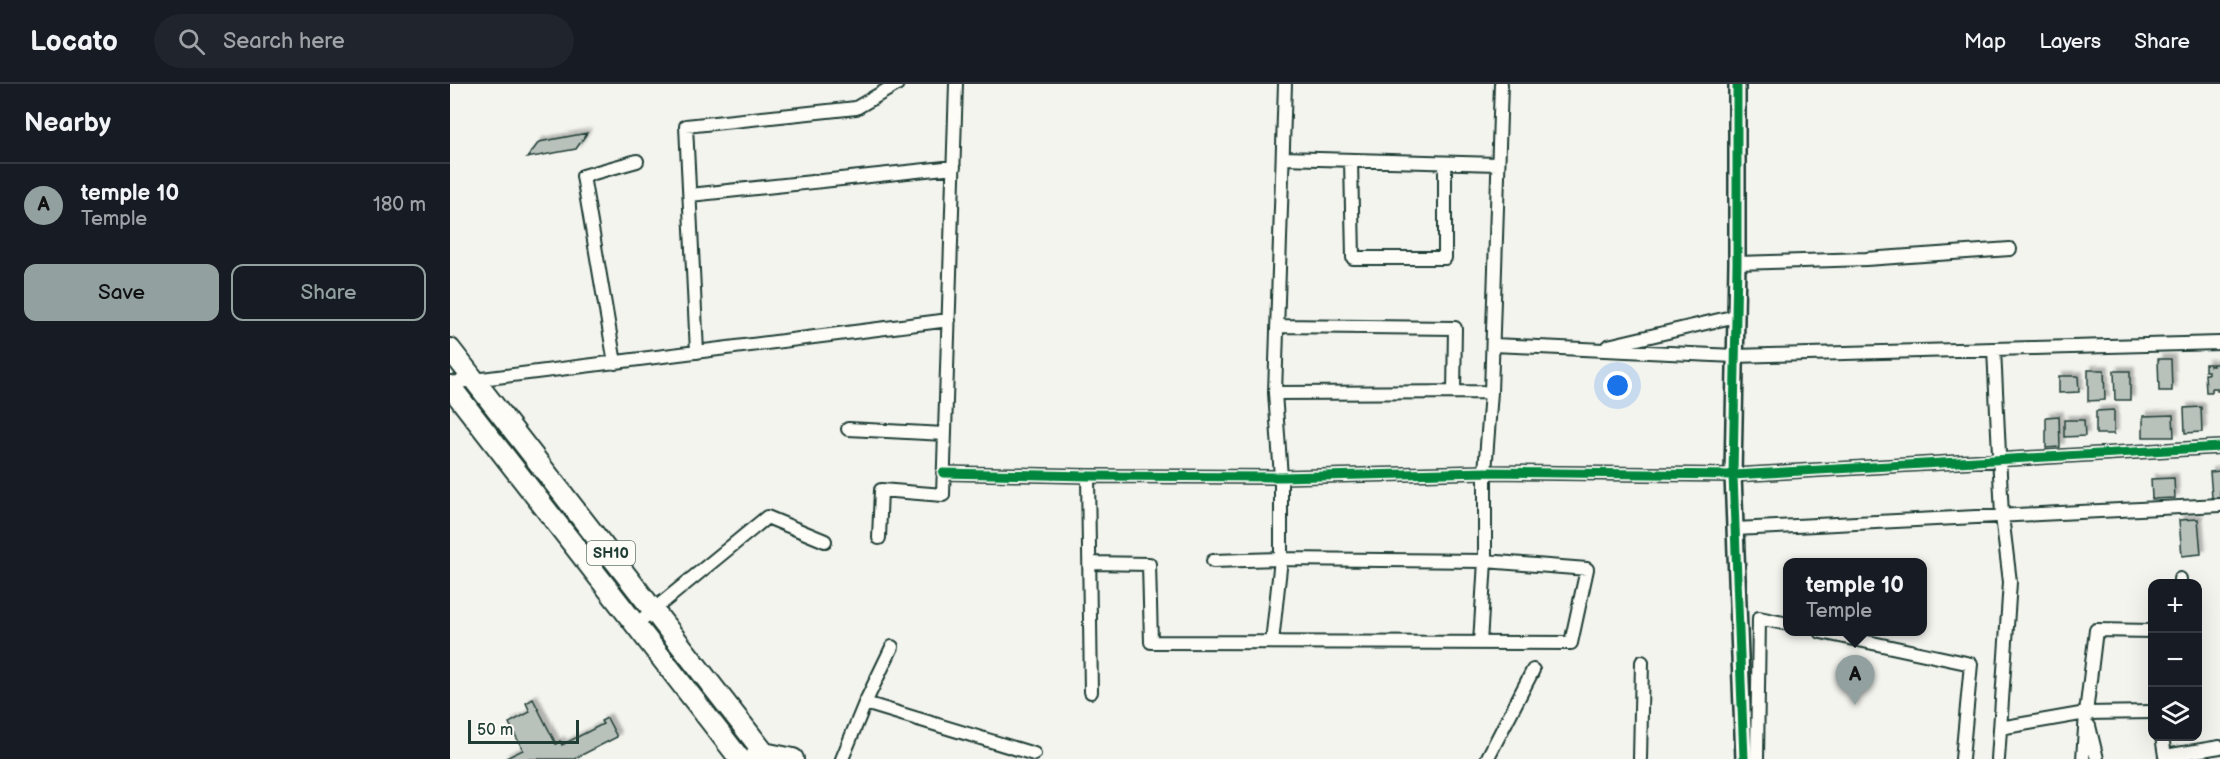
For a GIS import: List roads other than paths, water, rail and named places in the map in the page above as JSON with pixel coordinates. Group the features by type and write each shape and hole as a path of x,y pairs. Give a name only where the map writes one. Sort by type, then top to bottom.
{"main road":[{"name":"SH10","path":"450,349 767,756"},
{"name":"SH10","path":"450,385 740,759"},
{"path":"740,759 767,756 793,759"}],"street":[{"path":"697,352 686,126 856,108 897,84"},
{"path":"879,538 881,490 943,495 956,84"},
{"path":"1272,642 1281,559 1281,477 1275,393 1285,84"},
{"path":"1480,643 1485,561 1485,472 1493,345 1501,84"},
{"path":"1737,84 1737,263 1732,475 1744,759"},
{"path":"1282,158 1498,164"},
{"path":"1351,160 1353,258 1445,258 1445,163"},
{"path":"615,363 583,176 637,161"},
{"path":"690,195 954,167"},
{"path":"1737,263 1866,259 2010,249"},
{"path":"1592,350 1736,316"},
{"path":"450,385 474,380 949,320"},
{"path":"1277,326 1455,328 1454,392"},
{"path":"1493,345 1735,356 2220,343"},
{"path":"1994,349 2002,516 2010,582 1998,759"},
{"path":"1275,393 1491,392"},
{"path":"848,429 945,434"},
{"path":"943,473 1281,477 1485,472 1732,475 2220,447"},
{"path":"1088,476 1091,692"},
{"path":"1735,529 2220,505"},
{"path":"635,625 767,517 825,541"},
{"path":"1090,563 1149,564 1151,642 1571,643 1587,568 1485,561 1281,559 1213,561"},
{"path":"1757,759 1759,618 1783,623"},
{"path":"2083,759 2096,630 2148,631"},
{"path":"1840,636 1971,664 1962,759"},
{"path":"842,759 865,703 892,647"},
{"path":"1640,759 1642,662"},
{"path":"1487,759 1533,669"},
{"path":"865,703 1034,754"},
{"path":"2000,728 2086,713 2148,712"},
{"path":"2086,713 2097,759"},
{"path":"2163,741 2165,756 2220,747"}],"place":[{"name":"temple 10","path":"1855,705"}]}
